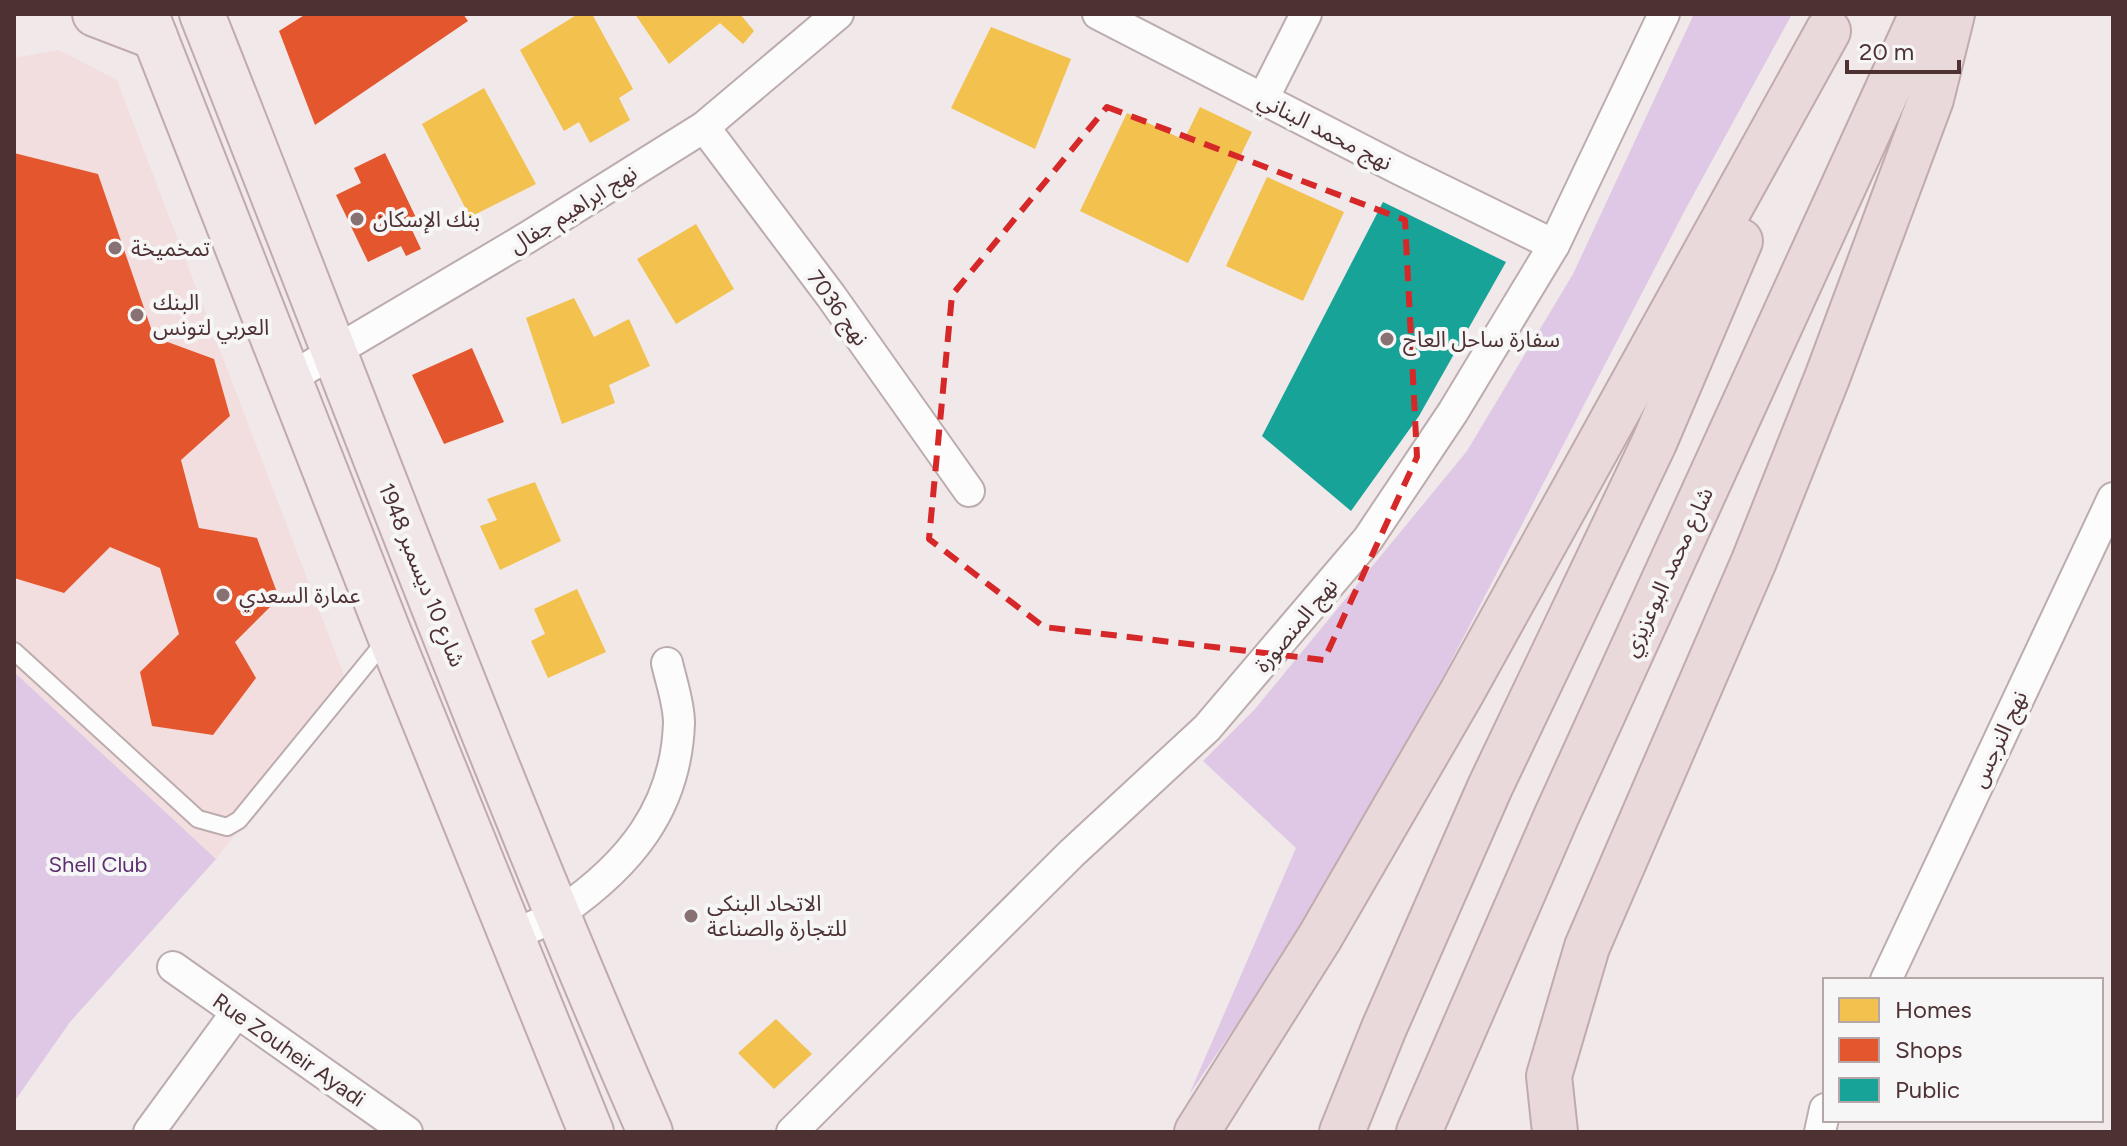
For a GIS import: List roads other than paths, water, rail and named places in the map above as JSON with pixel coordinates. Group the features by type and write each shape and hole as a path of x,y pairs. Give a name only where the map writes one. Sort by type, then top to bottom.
{"highway":[{"name":"شارع محمد البوعزيزي","path":"1419,1132 1556,817 1922,14"},
{"path":"1555,1132 1549,1076 1587,947 1754,561 1827,378 1931,99 1952,14"},
{"path":"1197,1132 1320,937 1462,692 1832,23"},
{"path":"1342,1132 1384,1028 1490,787 1654,443 1832,23"}],"main road":[{"path":"95,14 151,25 587,1129"},
{"name":"شارع 10 ديسمبر 1948","path":"202,14 336,350 394,508 650,1132"}],"street":[{"name":"نهج ابراهيم جفال","path":"290,378 528,237 704,127 838,14"},
{"name":"نهج محمد البناني","path":"1098,14 1554,245"},
{"path":"1263,99 1306,14"},
{"name":"نهج المنصورة","path":"792,1132 1072,853 1207,728 1368,539 1453,412 1554,245 1664,14"},
{"name":"نهج 7036","path":"704,127 831,296 969,491"},
{"name":"نهج النرجس","path":"1887,978 2113,498"},
{"path":"512,936 559,913 595,885 633,850 659,810 675,762 679,719 667,663"},
{"name":"Rue Zouheir Ayadi","path":"173,967 407,1132"},
{"path":"149,1132 236,1013"}],"lane":[{"path":"14,651 198,819 227,827 239,820 390,636"}],"place":[{"name":"بنك الإسكان","path":"357,219"},
{"name":"تمخميخة","path":"115,248"},
{"name":"البنك العربي لتونس","path":"137,315"},
{"name":"سفارة ساحل العاج","path":"1387,339"},
{"name":"عمارة السعدي","path":"223,595"},
{"name":"الاتحاد البنكي للتجارة والصناعة","path":"691,916"}],"park label":[{"name":"Shell Club","path":"98,864"}]}
